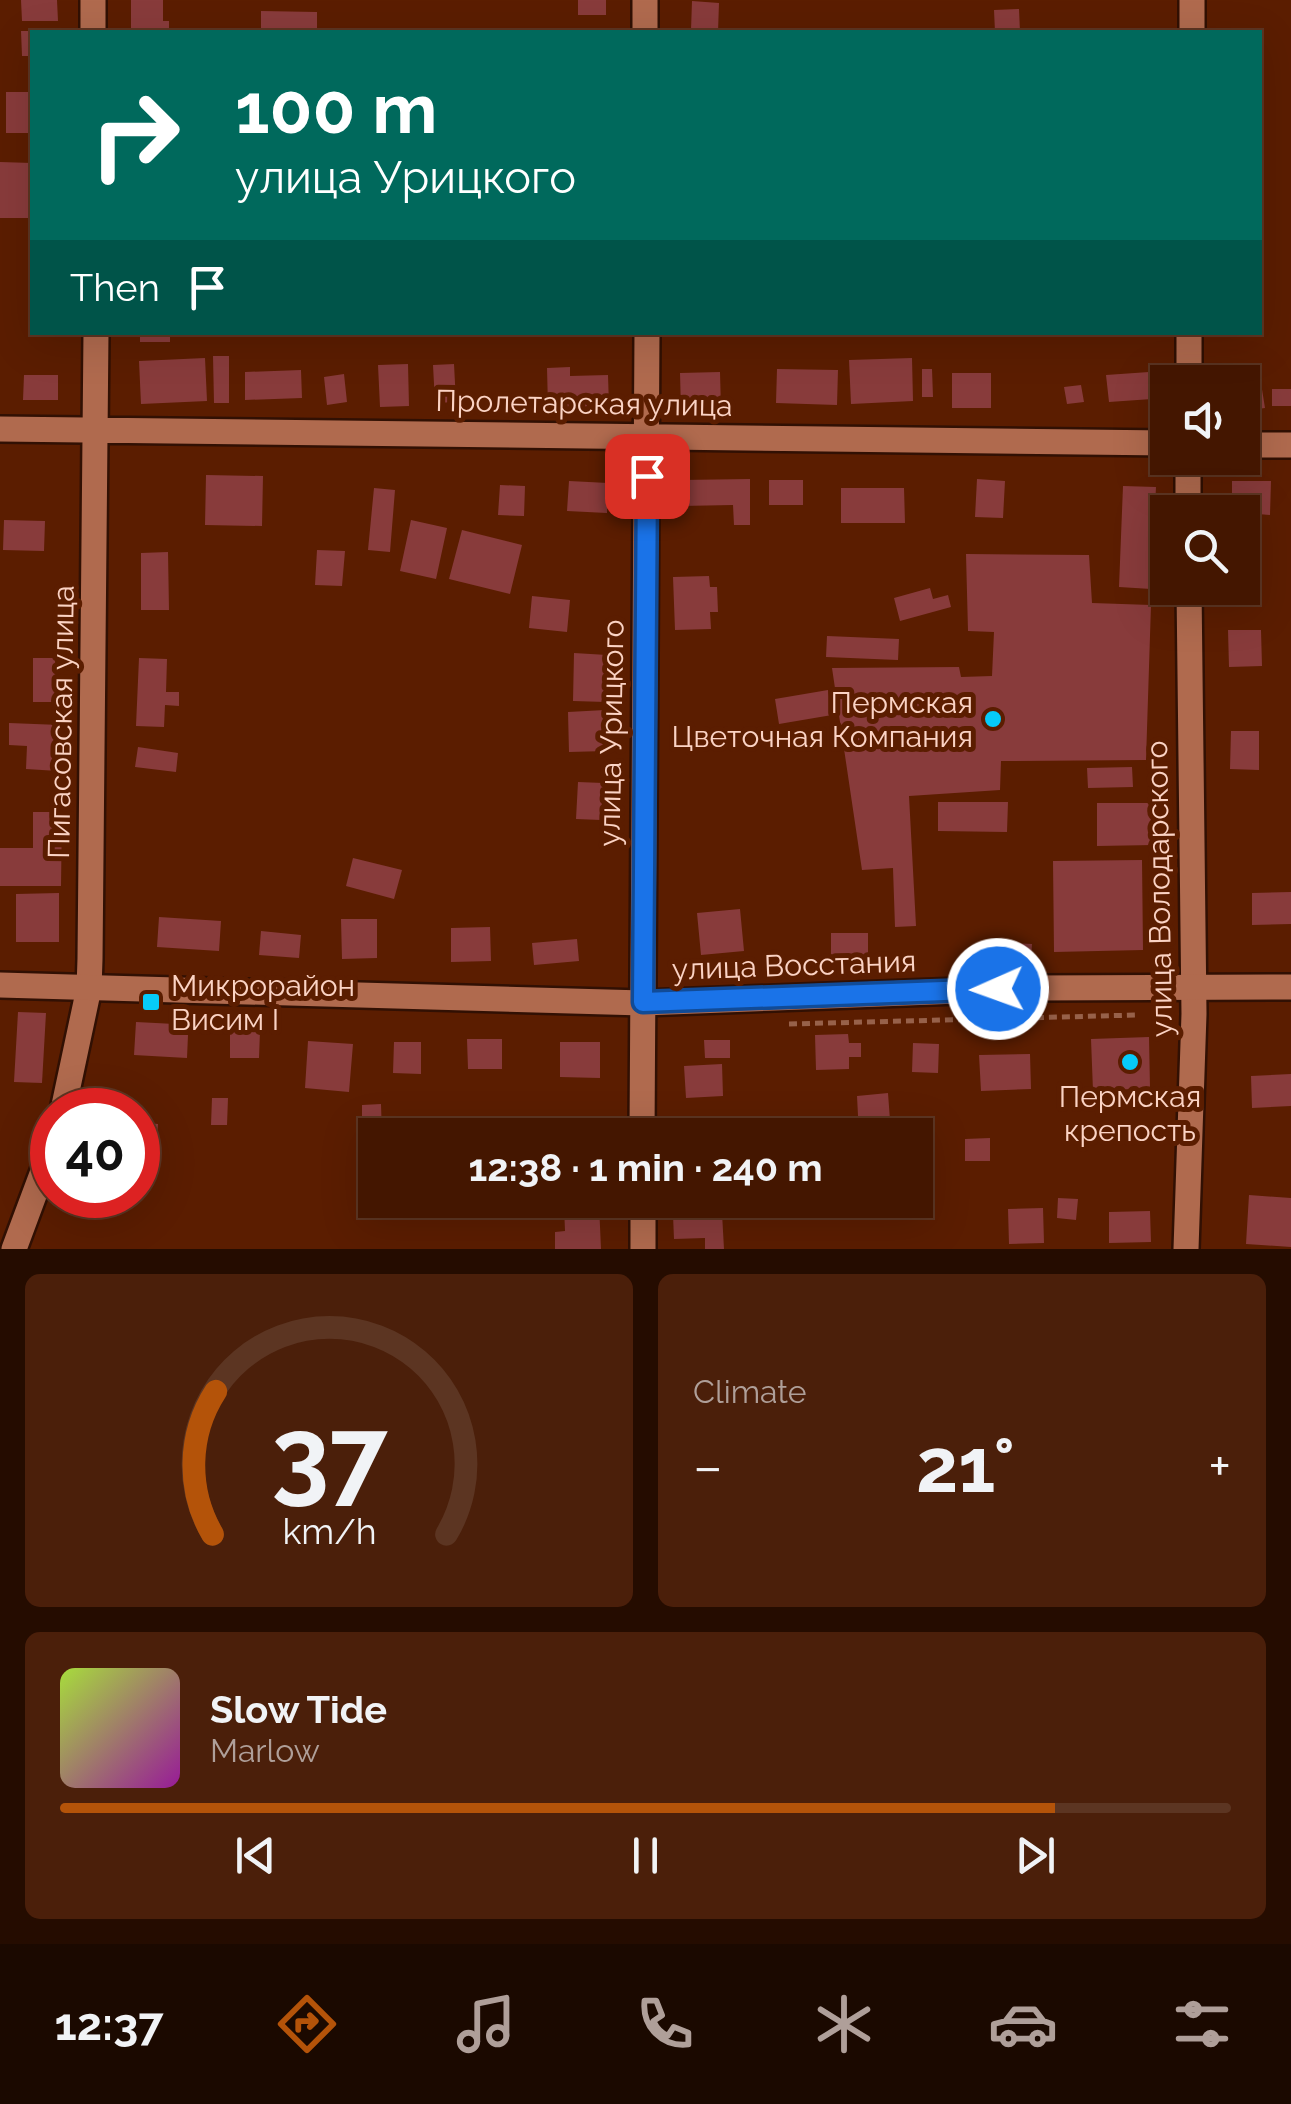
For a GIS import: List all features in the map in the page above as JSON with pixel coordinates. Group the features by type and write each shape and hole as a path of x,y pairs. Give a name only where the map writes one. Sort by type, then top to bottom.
{"street":[{"path":"93,0 93,30"},
{"path":"645,0 645,30"},
{"path":"1192,0 1192,30"},
{"name":"Пигасовская улица","path":"68,1088 88,988 96,335"},
{"name":"улица Урицкого","path":"642,1118 647,335"},
{"path":"1188,365 1189,335"},
{"name":"Пролетарская улица","path":"0,429 1150,443"},
{"path":"1260,445 1291,446"},
{"name":"улица Володарского","path":"1186,1249 1193,984 1189,605"},
{"name":"улица Восстания","path":"0,985 643,1002 1193,984 1291,987"},
{"path":"14,1249 30,1206"},
{"path":"643,1218 643,1249"}],"path":[{"path":"788,1024 922,1024 1145,1014"}],"building":[{"path":"21,0 57,0 58,21 22,21"},
{"path":"131,0 163,0 163,21 169,21 169,30 131,30"},
{"path":"578,0 606,0 606,15 578,15"},
{"path":"692,1 719,3 718,30 691,30"},
{"path":"1019,9 1020,30 995,30 994,10"},
{"path":"261,11 317,12 317,30 261,30"},
{"path":"21,31 30,31 30,56 22,56"},
{"path":"6,92 30,92 30,133 6,133"},
{"path":"0,162 30,163 30,218 0,218"},
{"path":"140,335 170,335 170,342 140,342"},
{"path":"213,356 229,356 229,403 214,403"},
{"path":"205,358 207,401 141,404 139,361"},
{"path":"912,358 913,401 851,404 849,360"},
{"path":"408,364 409,406 380,407 378,365"},
{"path":"454,364 456,402 435,403 433,365"},
{"path":"570,367 570,376 608,375 609,406 548,407 547,368"},
{"path":"777,369 838,370 837,405 776,403"},
{"path":"922,369 932,369 933,397 922,397"},
{"path":"301,370 302,398 245,400 245,372"},
{"path":"720,372 721,409 681,410 680,373"},
{"path":"1149,372 1150,399 1109,402 1106,375"},
{"path":"952,373 991,373 991,408 952,408"},
{"path":"344,374 347,402 327,405 324,377"},
{"path":"24,375 58,375 58,400 23,400"},
{"path":"1260,383 1265,408 1260,409"},
{"path":"1081,385 1084,402 1067,404 1064,387"},
{"path":"1272,389 1291,389 1291,406 1272,406"},
{"path":"206,475 263,476 262,526 205,525"},
{"path":"750,479 750,525 734,525 733,505 681,506 681,480"},
{"path":"977,479 1005,481 1003,518 975,517"},
{"path":"769,480 803,480 803,505 769,505"},
{"path":"569,481 608,483 607,513 567,511"},
{"path":"1232,481 1271,481 1270,515 1260,514 1260,495 1232,495"},
{"path":"500,485 525,486 524,516 498,515"},
{"path":"1123,486 1156,487 1156,495 1150,495 1150,589 1119,587"},
{"path":"374,488 395,490 390,552 368,550"},
{"path":"841,488 904,488 905,523 841,523"},
{"path":"4,520 45,521 44,551 3,550"},
{"path":"411,520 447,528 436,579 400,571"},
{"path":"462,530 522,545 510,594 449,579"},
{"path":"317,550 345,551 342,586 315,585"},
{"path":"168,552 169,610 141,610 141,553"},
{"name":"Пермская Цветочная Компания","path":"966,554 1089,555 1092,603 1151,605 1146,760 1001,761 1000,790 909,796 916,926 895,927 893,868 862,870 832,668 959,667 961,677 992,676 994,632 968,631"},
{"path":"709,576 710,587 717,587 718,612 710,612 711,629 675,630 673,577"},
{"path":"930,588 933,599 948,595 951,607 900,621 894,598"},
{"path":"532,596 570,600 567,632 529,628"},
{"path":"1228,630 1261,630 1262,666 1229,667"},
{"path":"827,636 899,639 898,660 826,657"},
{"path":"574,653 607,655 606,702 573,701"},
{"path":"33,658 55,658 56,702 33,702"},
{"path":"139,658 167,659 166,692 179,692 179,706 165,705 164,727 136,726"},
{"path":"828,690 832,715 779,724 775,699"},
{"path":"605,710 606,751 569,752 568,712"},
{"path":"9,723 60,725 58,771 26,769 27,746 9,745"},
{"path":"1231,731 1259,731 1259,770 1230,769"},
{"path":"138,747 178,753 176,772 135,767"},
{"path":"1132,767 1133,787 1088,788 1087,768"},
{"path":"578,782 603,783 601,820 576,819"},
{"path":"938,802 1008,802 1007,832 938,831"},
{"path":"1097,803 1154,803 1154,845 1097,846"},
{"path":"33,812 62,812 61,886 0,886 0,848 33,848"},
{"path":"353,858 402,870 394,899 346,886"},
{"path":"1142,860 1143,950 1054,952 1053,861"},
{"path":"1291,892 1291,924 1252,925 1252,893"},
{"path":"59,893 59,942 16,942 16,894"},
{"path":"740,909 744,951 701,955 697,913"},
{"path":"159,917 221,921 219,951 157,947"},
{"path":"341,919 377,919 377,958 342,959"},
{"path":"490,927 491,961 451,962 451,928"},
{"path":"261,931 301,935 299,958 259,955"},
{"path":"831,933 868,933 868,964 831,963"},
{"path":"577,939 579,961 534,965 532,943"},
{"path":"987,942 1032,944 1031,960 986,958"},
{"path":"18,1012 46,1013 42,1083 14,1082"},
{"path":"136,1022 175,1024 174,1035 188,1035 187,1058 134,1055"},
{"path":"230,1031 260,1031 259,1058 230,1058"},
{"path":"848,1034 849,1043 861,1043 861,1057 849,1057 849,1069 816,1070 815,1035"},
{"path":"1149,1037 1150,1088 1093,1091 1091,1039"},
{"path":"467,1039 502,1039 502,1069 468,1069"},
{"path":"704,1040 730,1040 730,1058 705,1058"},
{"path":"308,1041 353,1044 349,1092 305,1088"},
{"path":"394,1042 421,1042 421,1074 393,1073"},
{"path":"560,1042 600,1042 600,1078 560,1077"},
{"path":"913,1043 939,1044 938,1073 912,1072"},
{"path":"1030,1054 1031,1089 981,1091 979,1055"},
{"path":"722,1064 723,1096 686,1098 684,1066"},
{"path":"1291,1074 1291,1106 1252,1108 1251,1076"},
{"path":"888,1093 890,1118 858,1118 857,1096"},
{"path":"212,1098 228,1098 227,1125 211,1125"},
{"path":"381,1104 381,1118 362,1118 362,1105"},
{"path":"990,1138 990,1161 965,1161 965,1139"},
{"path":"1249,1195 1291,1198 1291,1247 1246,1244"},
{"path":"1058,1198 1078,1199 1076,1220 1057,1218"},
{"path":"1043,1208 1044,1243 1009,1244 1008,1209"},
{"path":"1150,1211 1151,1242 1109,1243 1109,1212"},
{"path":"564,1218 600,1218 601,1249 555,1249 555,1232 565,1231"},
{"path":"673,1218 722,1218 724,1249 705,1249 705,1238 674,1239"}],"place":[{"name":"Пермская Цветочная Компания","path":"993,719"},
{"name":"Микрорайон Висим I","path":"151,1002"},
{"name":"Пермская крепость","path":"1130,1062"}],"route":[{"path":"647,476 643,1002 998,989"}]}
